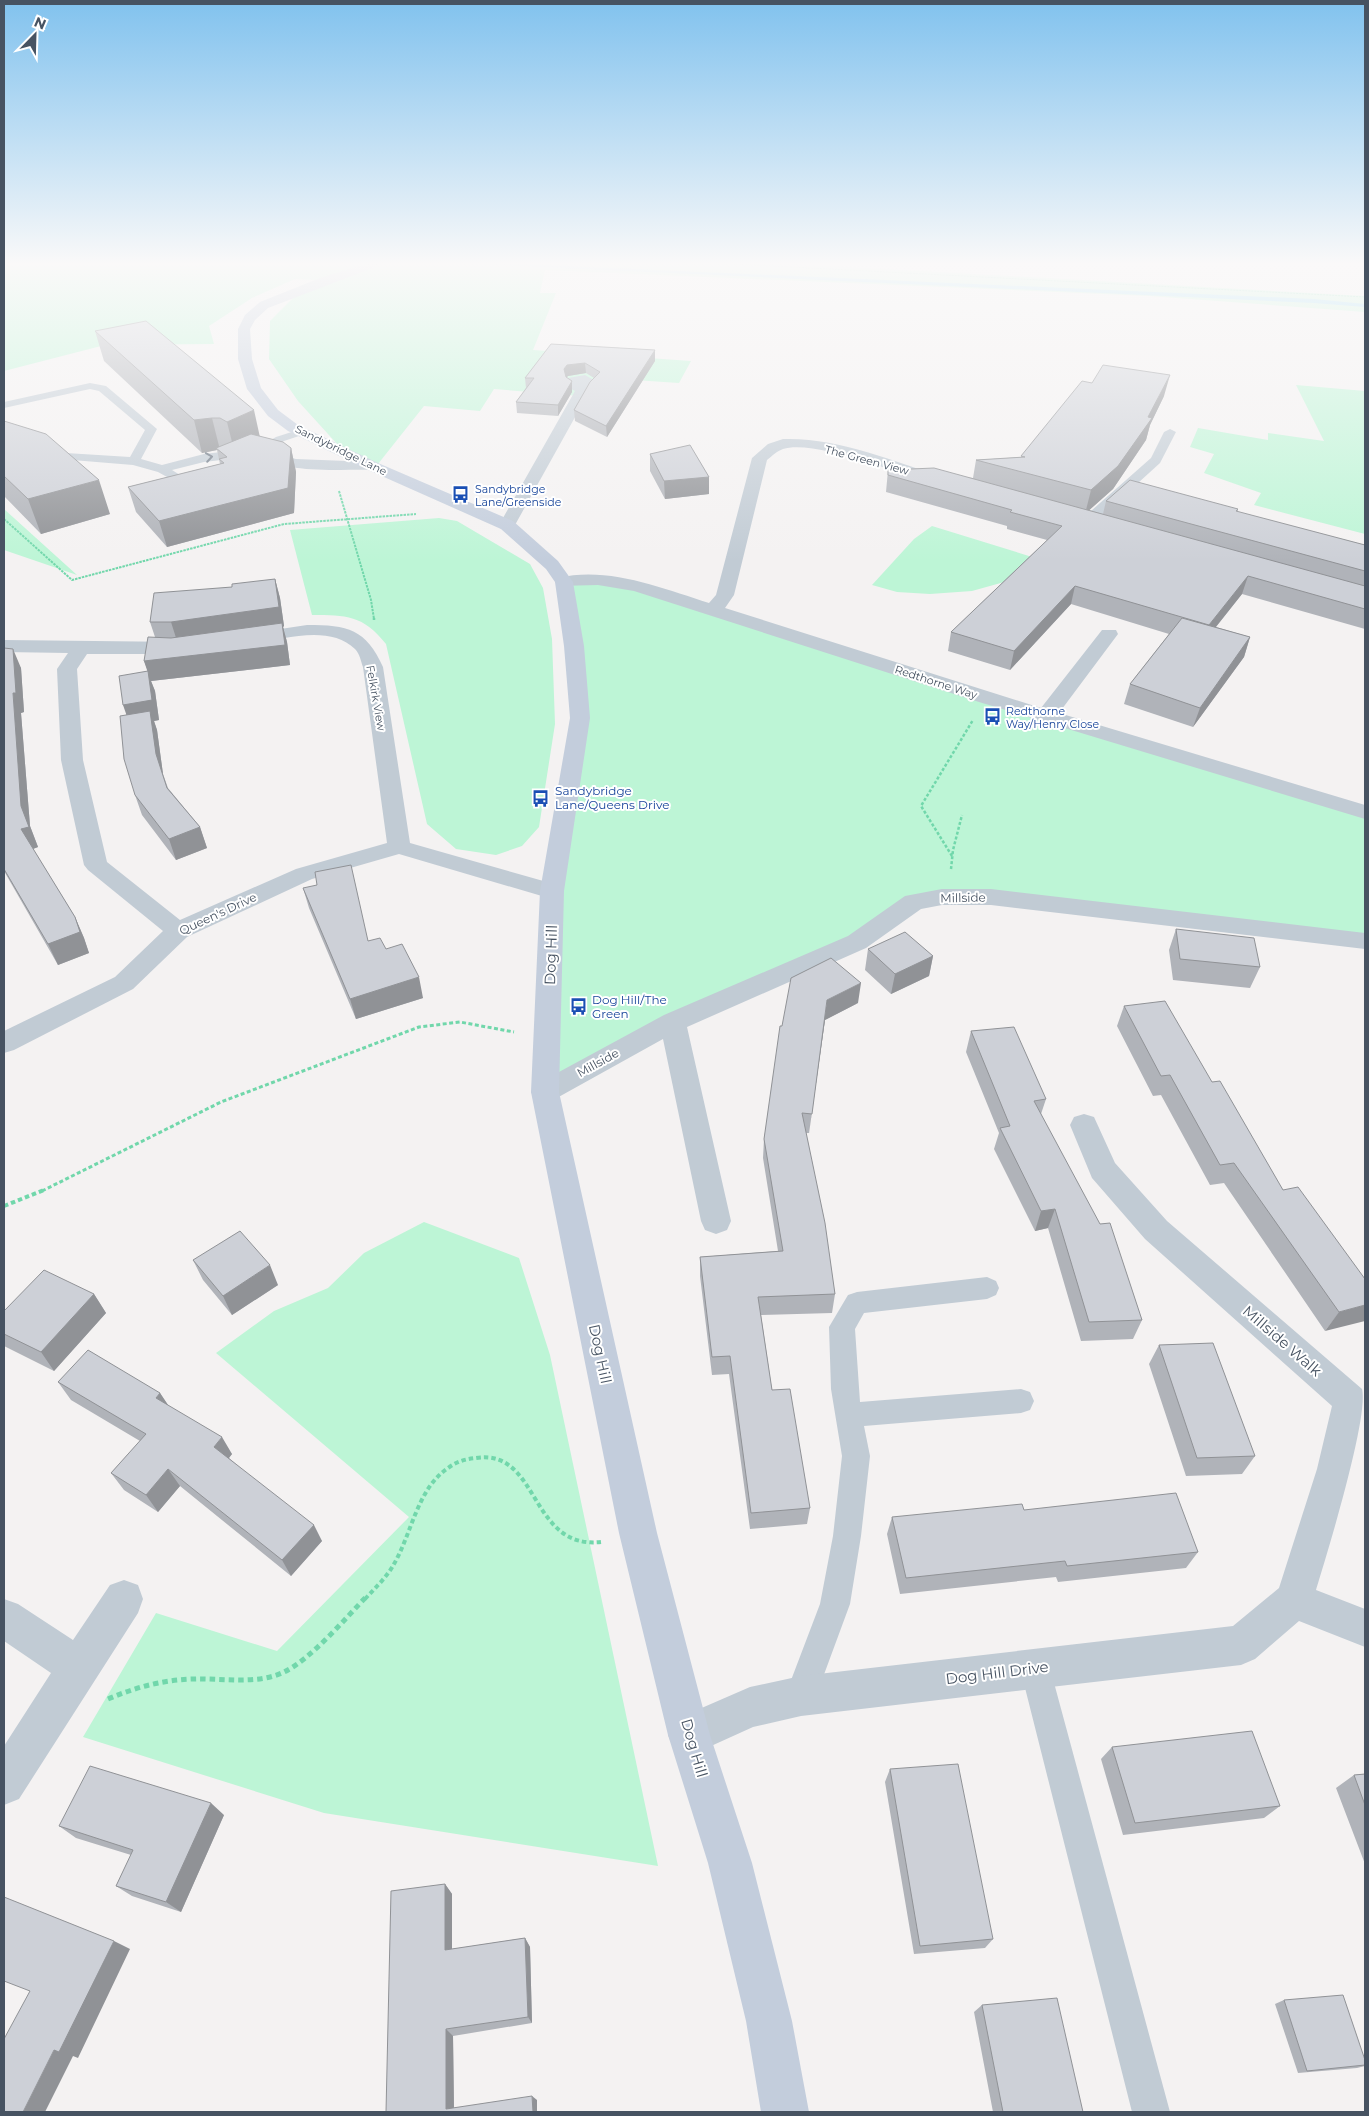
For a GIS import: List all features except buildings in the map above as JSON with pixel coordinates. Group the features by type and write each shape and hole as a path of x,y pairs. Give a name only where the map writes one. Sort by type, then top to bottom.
{"street":[{"name":"Sandybridge Lane","path":"246,363 254,389 273,413 301,432 372,466 507,525 552,565 564,582"},
{"path":"507,525 581,396"},
{"name":"The Green View","path":"711,610 720,603 725,595 760,458 769,450 781,444 810,445 956,485"},
{"path":"1069,516 1107,527"},
{"name":"Redthorne Way","path":"564,582 598,580 629,584 668,595 986,698 1365,812"},
{"name":"Dog Hill","path":"564,582 574,646 580,718 552,891 545,1092 638,1533 690,1735 730,1863 769,2021 785,2112"},
{"name":"Felkirk View","path":"81,648 178,648 328,631 346,635 364,647 373,667 398,847"},
{"path":"1046,716 1109,634"},
{"path":"4,646 81,648"},
{"path":"81,648 67,669 72,760 96,865 178,932"},
{"path":"398,847 552,891"},
{"name":"Queen's Drive","path":"4,1043 124,983 178,932 304,874 398,847"},
{"name":"Millside","path":"545,1092 673,1022 857,942 914,902 948,896 990,897 1365,941"},
{"path":"673,1022 716,1221"},
{"name":"Millside Walk","path":"1084,1125 1103,1170 1156,1230 1350,1400 1335,1469 1294,1600"},
{"path":"4,1784 78,1667 124,1599"},
{"path":"1294,1600 1365,1628"},
{"name":"Dog Hill Drive","path":"690,1735 750,1707 801,1696 1240,1645 1294,1600"},
{"path":"4,1618 78,1667"}],"lane":[{"path":"4,405 90,386 102,388 151,429 134,461"},
{"path":"4,427 64,456 134,461 162,468 178,479 192,478 257,452 280,438 301,432"},
{"path":"1088,521 1156,460 1170,432"},
{"path":"162,468 204,458 257,452 267,458 332,465 372,466"},
{"path":"801,1696 835,1604 847,1536 856,1456 844,1389 842,1327 857,1303 988,1288"},
{"path":"848,1414 1021,1400"},
{"path":"1035,1668 1151,2112"}],"path":[{"path":"332,465 371,600 374,620"},
{"path":"4,519 72,580 284,524 471,510"},
{"path":"952,856 921,806 986,698"},
{"path":"948,896 952,856 962,815"},
{"path":"4,1206 38,1193 221,1102 419,1027 460,1022 548,1038"},
{"path":"104,1701 131,1688 152,1682 254,1679 278,1675 304,1659 348,1616 393,1565 410,1530 423,1496 441,1473 464,1460 481,1456 504,1460 521,1478 547,1518 562,1534 576,1542 600,1542 638,1533"}],"green space":[{"path":"4,363 36,363 4,371"},
{"path":"272,363 690,363 679,383 604,378 591,397 494,389 480,411 424,406 378,464 338,445 298,401"},
{"path":"1296,385 1365,391 1365,534 1254,505 1261,493 1204,473 1214,454 1190,447 1198,428 1268,440 1268,433 1324,441"},
{"path":"4,509 77,575 4,550"},
{"path":"439,518 457,521 530,564 543,588 552,639 555,724 539,827 522,846 496,855 456,849 427,824 386,644 378,634 361,622 335,615 312,615 290,530"},
{"path":"932,526 1155,595 1015,579 972,591 930,594 897,592 872,585 914,539"},
{"path":"564,582 620,583 1046,716 1365,812 1365,941 1101,909 942,897 545,1092 548,1038 580,718"},
{"path":"424,1222 519,1258 550,1355 658,1866 324,1813 83,1737 156,1613 277,1651 409,1517 216,1353 274,1311 328,1288 364,1253"}],"place":[{"name":"Sandybridge Lane/Greenside","path":"461,495"},
{"name":"Redthorne Way/Henry Close","path":"992,717"},
{"name":"Sandybridge Lane/Queens Drive","path":"541,798"},
{"name":"Dog Hill/The Green","path":"578,1007"}]}
